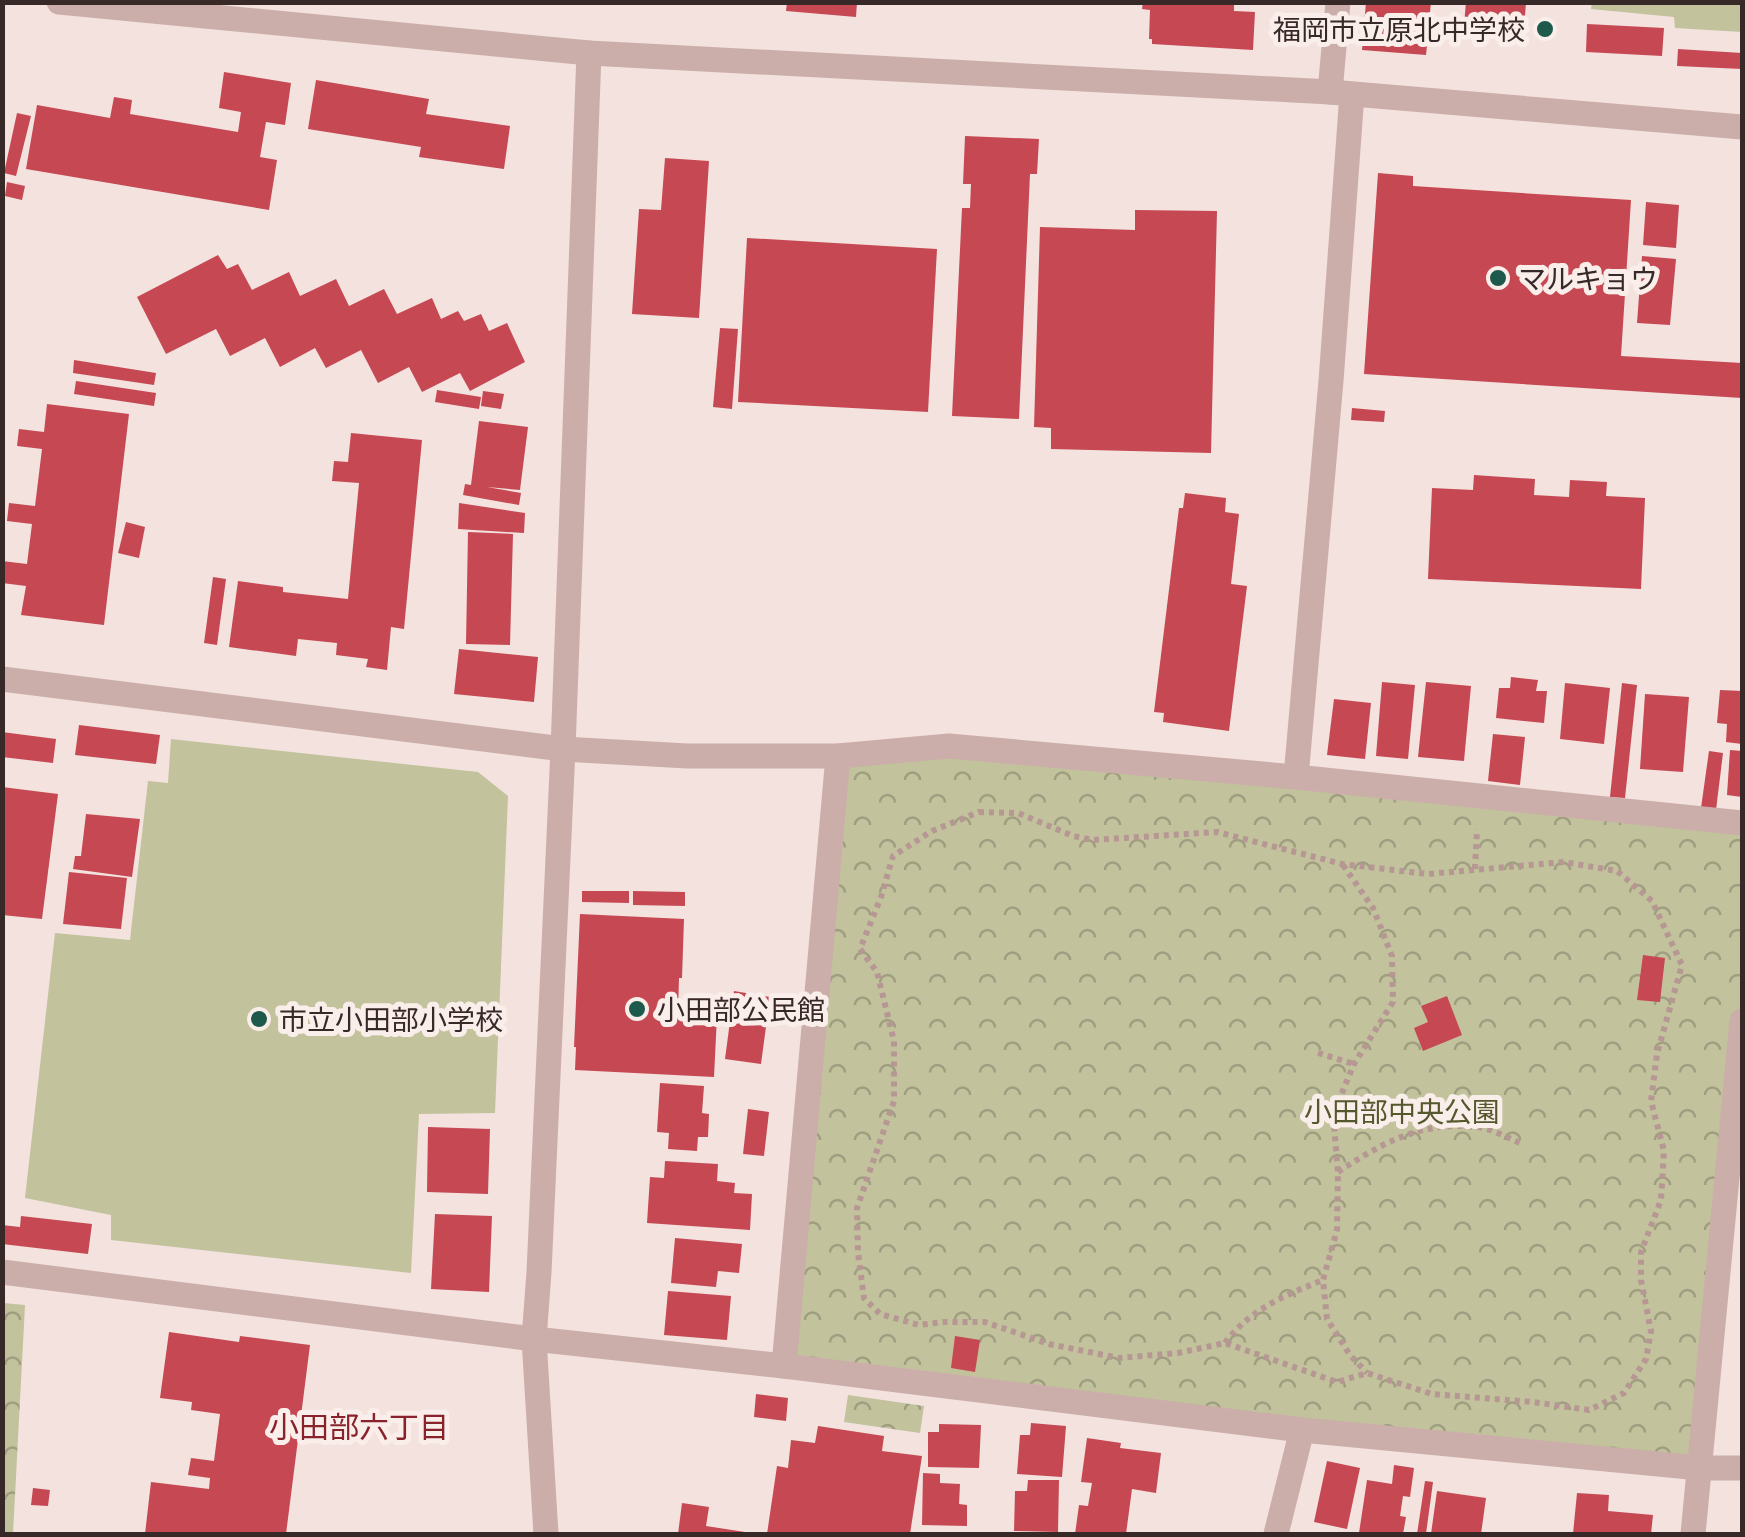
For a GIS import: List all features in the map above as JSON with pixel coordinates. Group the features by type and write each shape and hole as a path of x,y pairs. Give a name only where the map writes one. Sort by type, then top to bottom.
{"street":[{"path":"59,2 589,53 1341,93 1742,127"},
{"path":"1296,776 1331,381 1341,93 1338,2"},
{"path":"546,1534 534,1339 563,749 589,53"},
{"path":"2,679 563,749 686,756 838,756 949,746 1296,776 1742,823"},
{"path":"784,1366 838,756"},
{"path":"1692,1534 1742,1022"},
{"path":"2,1272 1302,1430 1700,1468 1742,1468"},
{"path":"1276,1534 1302,1430"}],"path":[{"path":"1342,864 1373,908 1392,956 1394,1002 1354,1064 1333,1114 1337,1230 1323,1280 1327,1319 1350,1356 1367,1373 1432,1394 1589,1410 1624,1393 1646,1359 1651,1331 1640,1280 1642,1252 1661,1200 1664,1151 1651,1100 1657,1054 1682,965 1652,901 1616,872 1564,862 1428,874 1342,864 1218,832 1093,840 1018,813 979,812 932,831 892,856 860,949 877,972 894,1040 894,1101 857,1208 858,1253 864,1298 880,1314 919,1325 985,1322 1050,1344 1119,1358 1178,1353 1225,1343 1337,1382 1367,1373"},
{"path":"1475,869 1477,829"},
{"path":"1318,1053 1354,1064"},
{"path":"1338,1172 1377,1147 1424,1128 1479,1126 1520,1143"},
{"path":"1225,1343 1238,1324 1274,1300 1323,1280"}],"green space":[{"path":"1592,2 1742,3 1742,32 1675,28 1674,17 1591,9"},
{"name":"市立小田部小学校","path":"171,739 478,772 508,796 495,1113 419,1114 411,1273 111,1240 111,1215 25,1198 55,933 130,940 148,781 168,783"},
{"name":"小田部中央公園","path":"949,746 1742,823 1742,1019 1700,1468 784,1366 838,756"},
{"path":"3,1303 25,1305 13,1534 2,1534"},
{"path":"848,1395 924,1406 920,1433 844,1422"}],"building":[{"path":"787,2 857,2 856,17 786,11"},
{"path":"1143,2 1234,2 1234,11 1255,12 1253,50 1152,44 1150,10 1142,9"},
{"path":"1366,2 1431,2 1426,55 1362,50"},
{"path":"1466,2 1526,2 1524,30 1464,25"},
{"path":"1587,24 1664,28 1662,56 1586,52"},
{"path":"1678,49 1742,53 1742,69 1677,66"},
{"path":"224,72 291,83 285,125 266,122 260,157 277,160 269,210 26,169 37,105 110,118 114,97 132,100 130,114 238,132 241,112 219,108"},
{"path":"316,80 429,99 426,114 510,126 504,169 419,157 421,147 308,129"},
{"path":"17,113 31,116 16,176 4,173"},
{"path":"965,136 1039,139 1037,174 1030,174 1019,419 952,416 962,208 970,208 971,184 963,184"},
{"path":"665,158 709,161 699,318 632,314 639,209 661,210"},
{"name":"マルキョウ","path":"1378,173 1413,176 1413,186 1631,200 1621,356 1742,363 1742,398 1364,374"},
{"path":"7,182 25,186 22,200 5,196"},
{"path":"1646,202 1679,205 1676,248 1643,245"},
{"path":"1135,210 1217,211 1211,453 1051,449 1051,428 1034,427 1040,227 1135,230"},
{"path":"747,238 937,249 928,412 738,402"},
{"path":"218,255 227,269 238,264 252,290 289,272 300,296 336,279 349,306 384,289 397,314 432,298 441,319 458,311 464,321 481,314 489,331 507,323 525,362 470,391 460,373 422,392 409,367 378,383 361,350 326,368 315,348 280,367 265,338 230,356 216,329 166,354 137,297"},
{"path":"1642,256 1676,259 1670,325 1637,323"},
{"path":"720,328 738,329 732,409 713,407"},
{"path":"74,360 156,373 154,385 73,373"},
{"path":"76,381 156,393 154,406 74,394"},
{"path":"437,390 481,397 479,409 435,402"},
{"path":"483,391 504,394 501,409 481,406"},
{"path":"47,404 129,414 104,625 21,615 26,586 2,583 2,561 27,564 32,524 7,521 9,503 35,506 42,449 17,446 19,429 44,432"},
{"path":"1352,408 1385,411 1384,422 1351,420"},
{"path":"479,421 528,427 520,490 487,487 521,493 519,505 463,495 465,484 471,485"},
{"path":"351,433 422,440 404,629 391,627 387,670 366,667 368,659 336,655 337,643 298,639 296,656 229,647 238,581 283,587 283,592 348,599 359,483 332,481 334,461 348,462"},
{"path":"1474,475 1535,479 1534,495 1569,497 1570,480 1607,482 1606,496 1645,498 1641,589 1428,579 1432,488 1473,490"},
{"path":"1185,493 1226,498 1225,512 1239,514 1231,584 1247,586 1229,731 1163,722 1164,713 1154,712 1179,508 1183,508"},
{"path":"459,503 525,513 524,533 458,529"},
{"path":"126,522 145,527 139,558 118,553"},
{"path":"468,532 513,534 510,645 466,644"},
{"path":"213,577 226,579 217,645 204,643"},
{"path":"459,649 538,657 534,702 454,694"},
{"path":"1511,677 1538,680 1536,691 1547,691 1544,723 1496,718 1499,688 1510,688"},
{"path":"1382,682 1415,685 1408,759 1376,756"},
{"path":"1426,682 1471,686 1464,761 1418,757"},
{"path":"1565,683 1610,688 1604,744 1560,739"},
{"path":"1622,683 1637,685 1625,798 1610,797"},
{"path":"1720,690 1742,691 1742,744 1726,742 1727,724 1717,723"},
{"path":"1645,694 1689,697 1683,772 1640,769"},
{"path":"1334,699 1371,703 1365,759 1327,755"},
{"path":"79,725 160,735 156,764 75,755"},
{"path":"2,732 56,739 53,763 2,757"},
{"path":"1493,734 1525,737 1520,785 1488,781"},
{"path":"1730,750 1742,751 1742,797 1727,795"},
{"path":"1709,751 1723,753 1716,810 1701,808"},
{"path":"2,787 58,794 42,919 2,915"},
{"path":"86,814 140,819 132,877 73,869 75,856 81,856"},
{"path":"69,872 127,878 121,929 63,924"},
{"path":"582,891 629,891 629,903 582,902"},
{"path":"633,891 685,892 685,906 633,905"},
{"path":"580,914 684,919 678,1013 717,1016 714,1077 575,1070"},
{"path":"1643,955 1665,958 1660,1002 1637,1000"},
{"path":"734,991 770,997 761,1064 725,1059"},
{"path":"1447,996 1462,1035 1423,1051 1414,1028 1428,1022 1421,1006"},
{"path":"660,1083 704,1086 702,1113 709,1114 708,1137 698,1137 697,1151 668,1149 669,1133 657,1132"},
{"path":"748,1109 769,1112 764,1156 743,1154"},
{"path":"428,1127 490,1129 488,1194 427,1192"},
{"path":"665,1161 718,1164 717,1181 735,1183 734,1193 752,1194 750,1230 647,1223 650,1177 664,1178"},
{"path":"435,1214 492,1216 489,1292 431,1289"},
{"path":"21,1216 92,1224 88,1254 2,1244 2,1225 20,1227"},
{"path":"675,1238 742,1244 739,1273 718,1271 716,1287 671,1283"},
{"path":"668,1291 731,1296 727,1340 664,1335"},
{"path":"169,1332 239,1342 240,1336 310,1345 286,1534 145,1534 151,1482 209,1489 210,1478 188,1475 191,1458 214,1461 220,1414 191,1410 192,1402 160,1398"},
{"path":"955,1336 980,1340 975,1372 951,1368"},
{"path":"756,1394 788,1398 786,1421 754,1417"},
{"path":"1031,1423 1066,1426 1062,1477 1017,1474 1020,1435 1030,1435"},
{"path":"939,1424 981,1425 979,1468 928,1467 928,1432 939,1432"},
{"path":"818,1426 884,1436 882,1451 922,1456 910,1534 767,1534 777,1466 788,1468 791,1440 815,1443"},
{"path":"1087,1438 1121,1443 1120,1448 1161,1453 1156,1493 1132,1489 1126,1534 1075,1534 1079,1505 1088,1506 1092,1483 1081,1482"},
{"path":"1327,1461 1360,1468 1347,1529 1314,1522"},
{"path":"1394,1465 1414,1468 1410,1497 1403,1496 1403,1534 1359,1533 1367,1480 1392,1484"},
{"path":"923,1473 940,1474 940,1483 960,1484 959,1504 967,1505 967,1526 922,1525"},
{"path":"1028,1480 1059,1480 1058,1532 1014,1531 1015,1491 1027,1491"},
{"path":"1425,1481 1433,1482 1426,1534 1417,1534"},
{"path":"33,1488 50,1490 48,1506 31,1505"},
{"path":"1437,1491 1486,1498 1481,1534 1431,1534"},
{"path":"1577,1493 1609,1495 1608,1511 1653,1515 1651,1534 1573,1534"},
{"path":"682,1503 709,1507 706,1526 745,1534 678,1534"}],"place":[{"name":"福岡市立原北中学校","path":"1545,29"},
{"name":"マルキョウ","path":"1498,278"},
{"name":"小田部公民館","path":"637,1009"},
{"name":"市立小田部小学校","path":"259,1019"}],"district":[{"name":"小田部六丁目","path":"359,1426"}]}
